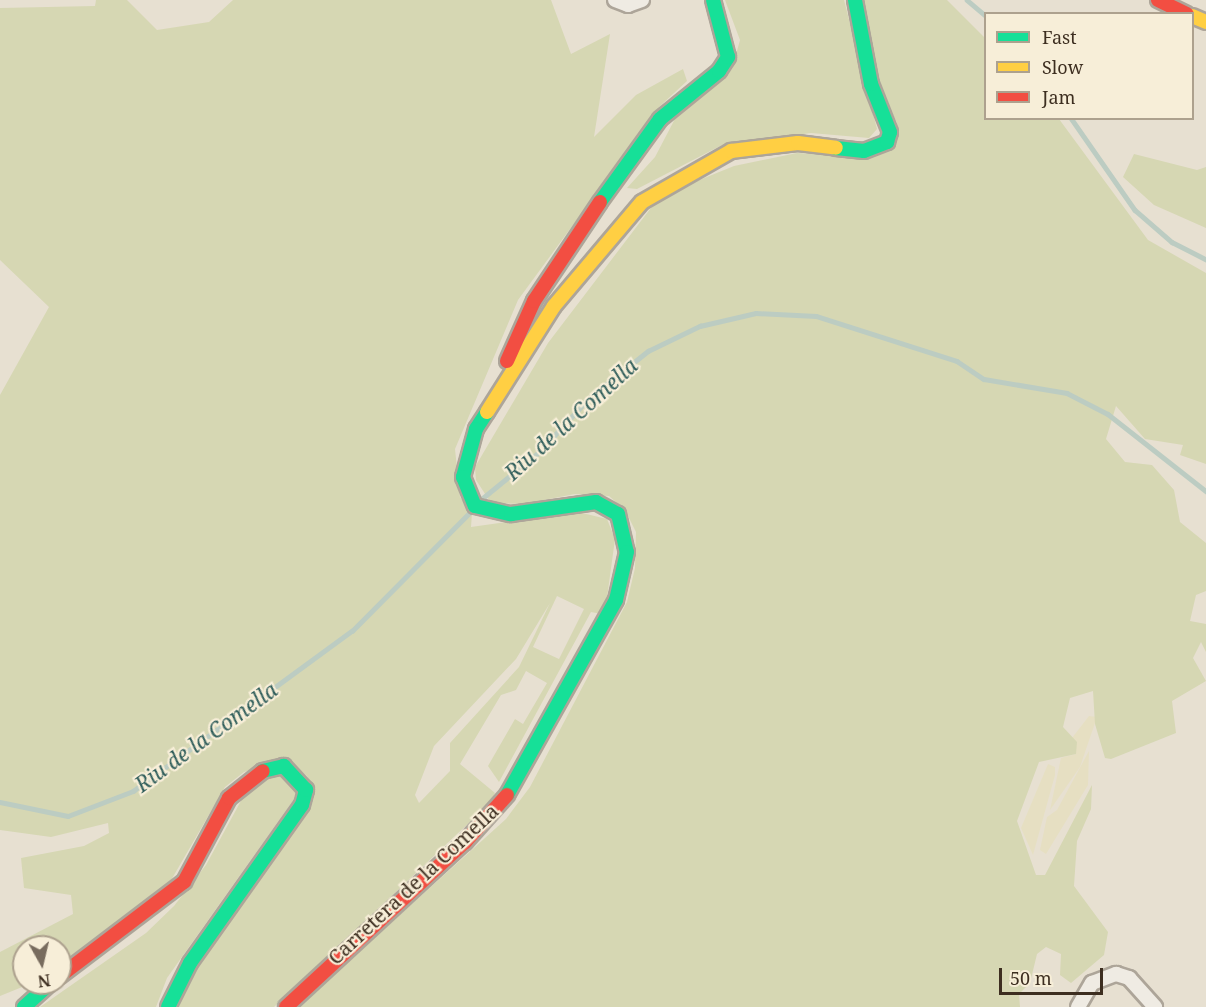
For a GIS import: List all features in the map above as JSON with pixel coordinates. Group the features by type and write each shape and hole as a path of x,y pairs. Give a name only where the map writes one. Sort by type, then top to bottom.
{"main road":[{"path":"502,384 501,374 534,301 566,249 660,119 719,71 728,57 713,0"},
{"name":"Carretera de la Comella","path":"286,1007 465,842 515,787 616,600 627,543 623,521 611,508 587,502 495,513 470,499 463,477 467,448 502,384 605,241 642,202 699,164 731,151 783,144 864,151 887,141 890,132 871,84 855,0"},
{"path":"1158,0 1183,12"},
{"path":"72,967 184,882 229,798 261,772 284,766 306,790 302,805 190,963 168,1007"},
{"path":"24,1007 38,995"}],"street":[{"path":"615,0 627,5 642,0"},
{"path":"1078,1007 1092,983 1116,974 1129,978 1155,1007"}],"shaded area":[{"path":"1089,716 1097,717 1080,767 1050,810 1061,758 1076,754 1072,738"},
{"path":"1089,751 1088,785 1046,854 1040,850 1047,817 1057,810"},
{"path":"1048,764 1055,767 1055,775 1033,855 1021,828"}],"green space":[{"path":"96,0 127,0 157,30 209,22 233,0 551,0 571,54 610,34 594,137 636,95 683,69 687,81 660,106 518,300 455,449 460,497 472,513 471,527 578,512 607,519 615,539 606,605 602,614 591,612 499,782 488,766 515,719 523,724 547,683 526,671 516,690 501,695 460,764 495,793 490,803 274,1007 177,1007 199,966 312,803 315,790 307,776 287,759 244,772 225,787 170,882 72,957 72,935 33,935 73,914 71,895 24,888 21,858 84,846 109,833 108,823 51,837 0,830 0,395 49,307 0,260 0,8 95,6","holes":["557,596 584,609 559,659 533,647","550,603 519,667 450,743 450,771 419,803 415,795 434,746 516,659"]},
{"path":"725,0 844,0 877,129 869,138 811,133 722,145 637,189 627,188 655,157 677,115 732,69 740,40"},
{"path":"861,0 947,0 984,37 984,120 1060,120 1148,240 1206,273 1206,464 1180,455 1183,445 1145,439 1116,406 1106,439 1125,462 1152,465 1174,490 1180,522 1206,543 1206,591 1196,595 1190,621 1206,624 1206,652 1201,642 1193,658 1206,681 1172,701 1176,733 1111,759 1105,758 1095,724 1093,691 1070,698 1063,727 1077,742 1076,754 1039,762 1017,821 1036,875 1045,875 1092,785 1091,809 1077,841 1074,886 1108,932 1104,955 1071,983 1060,975 1061,954 1046,947 1037,954 1030,983 1019,994 1020,1007 298,1007 506,819 530,787 627,602 635,568 636,532 625,510 609,496 575,494 523,504 491,503 476,480 475,467 548,343 660,196 734,166 797,153 850,156 897,138 897,123 880,88"},
{"path":"1134,154 1197,170 1206,167 1206,228 1154,205 1123,177"},
{"path":"281,773 297,789 294,799 167,978 156,1007 40,1007 57,995 72,995 72,985 146,933 174,906 206,865 248,788"},
{"path":"12,946 12,991 0,996 0,952"}],"waterway":[{"path":"967,0 984,14"},
{"path":"1072,120 1135,210 1172,242 1206,259"},
{"name":"Riu de la Comella","path":"479,501 539,452 588,399 648,351 700,326 756,313 816,316 957,361 984,379 1067,393 1108,414 1206,491"},
{"name":"Riu de la Comella","path":"0,802 68,816 133,791 352,631 472,510"}],"traffic: fast":[{"path":"600,202 660,119 719,71 728,57 713,0"},
{"path":"836,148 864,151 887,142 890,132 871,84 855,0"},
{"path":"487,412 476,429 463,477 475,506 511,514 596,502 618,514 627,552 616,600 507,795"},
{"path":"168,1007 190,963 302,805 306,790 284,766 263,771"},
{"path":"24,1007 38,995"}],"traffic: slow":[{"path":"1194,17 1206,22"},
{"path":"487,412 554,306 642,202 731,151 798,143 836,148"}],"traffic: jam":[{"path":"1158,0 1183,12"},
{"path":"507,361 534,301 600,202"},
{"path":"72,967 184,882 229,798 263,771"},
{"path":"286,1007 465,842 507,795"}]}
